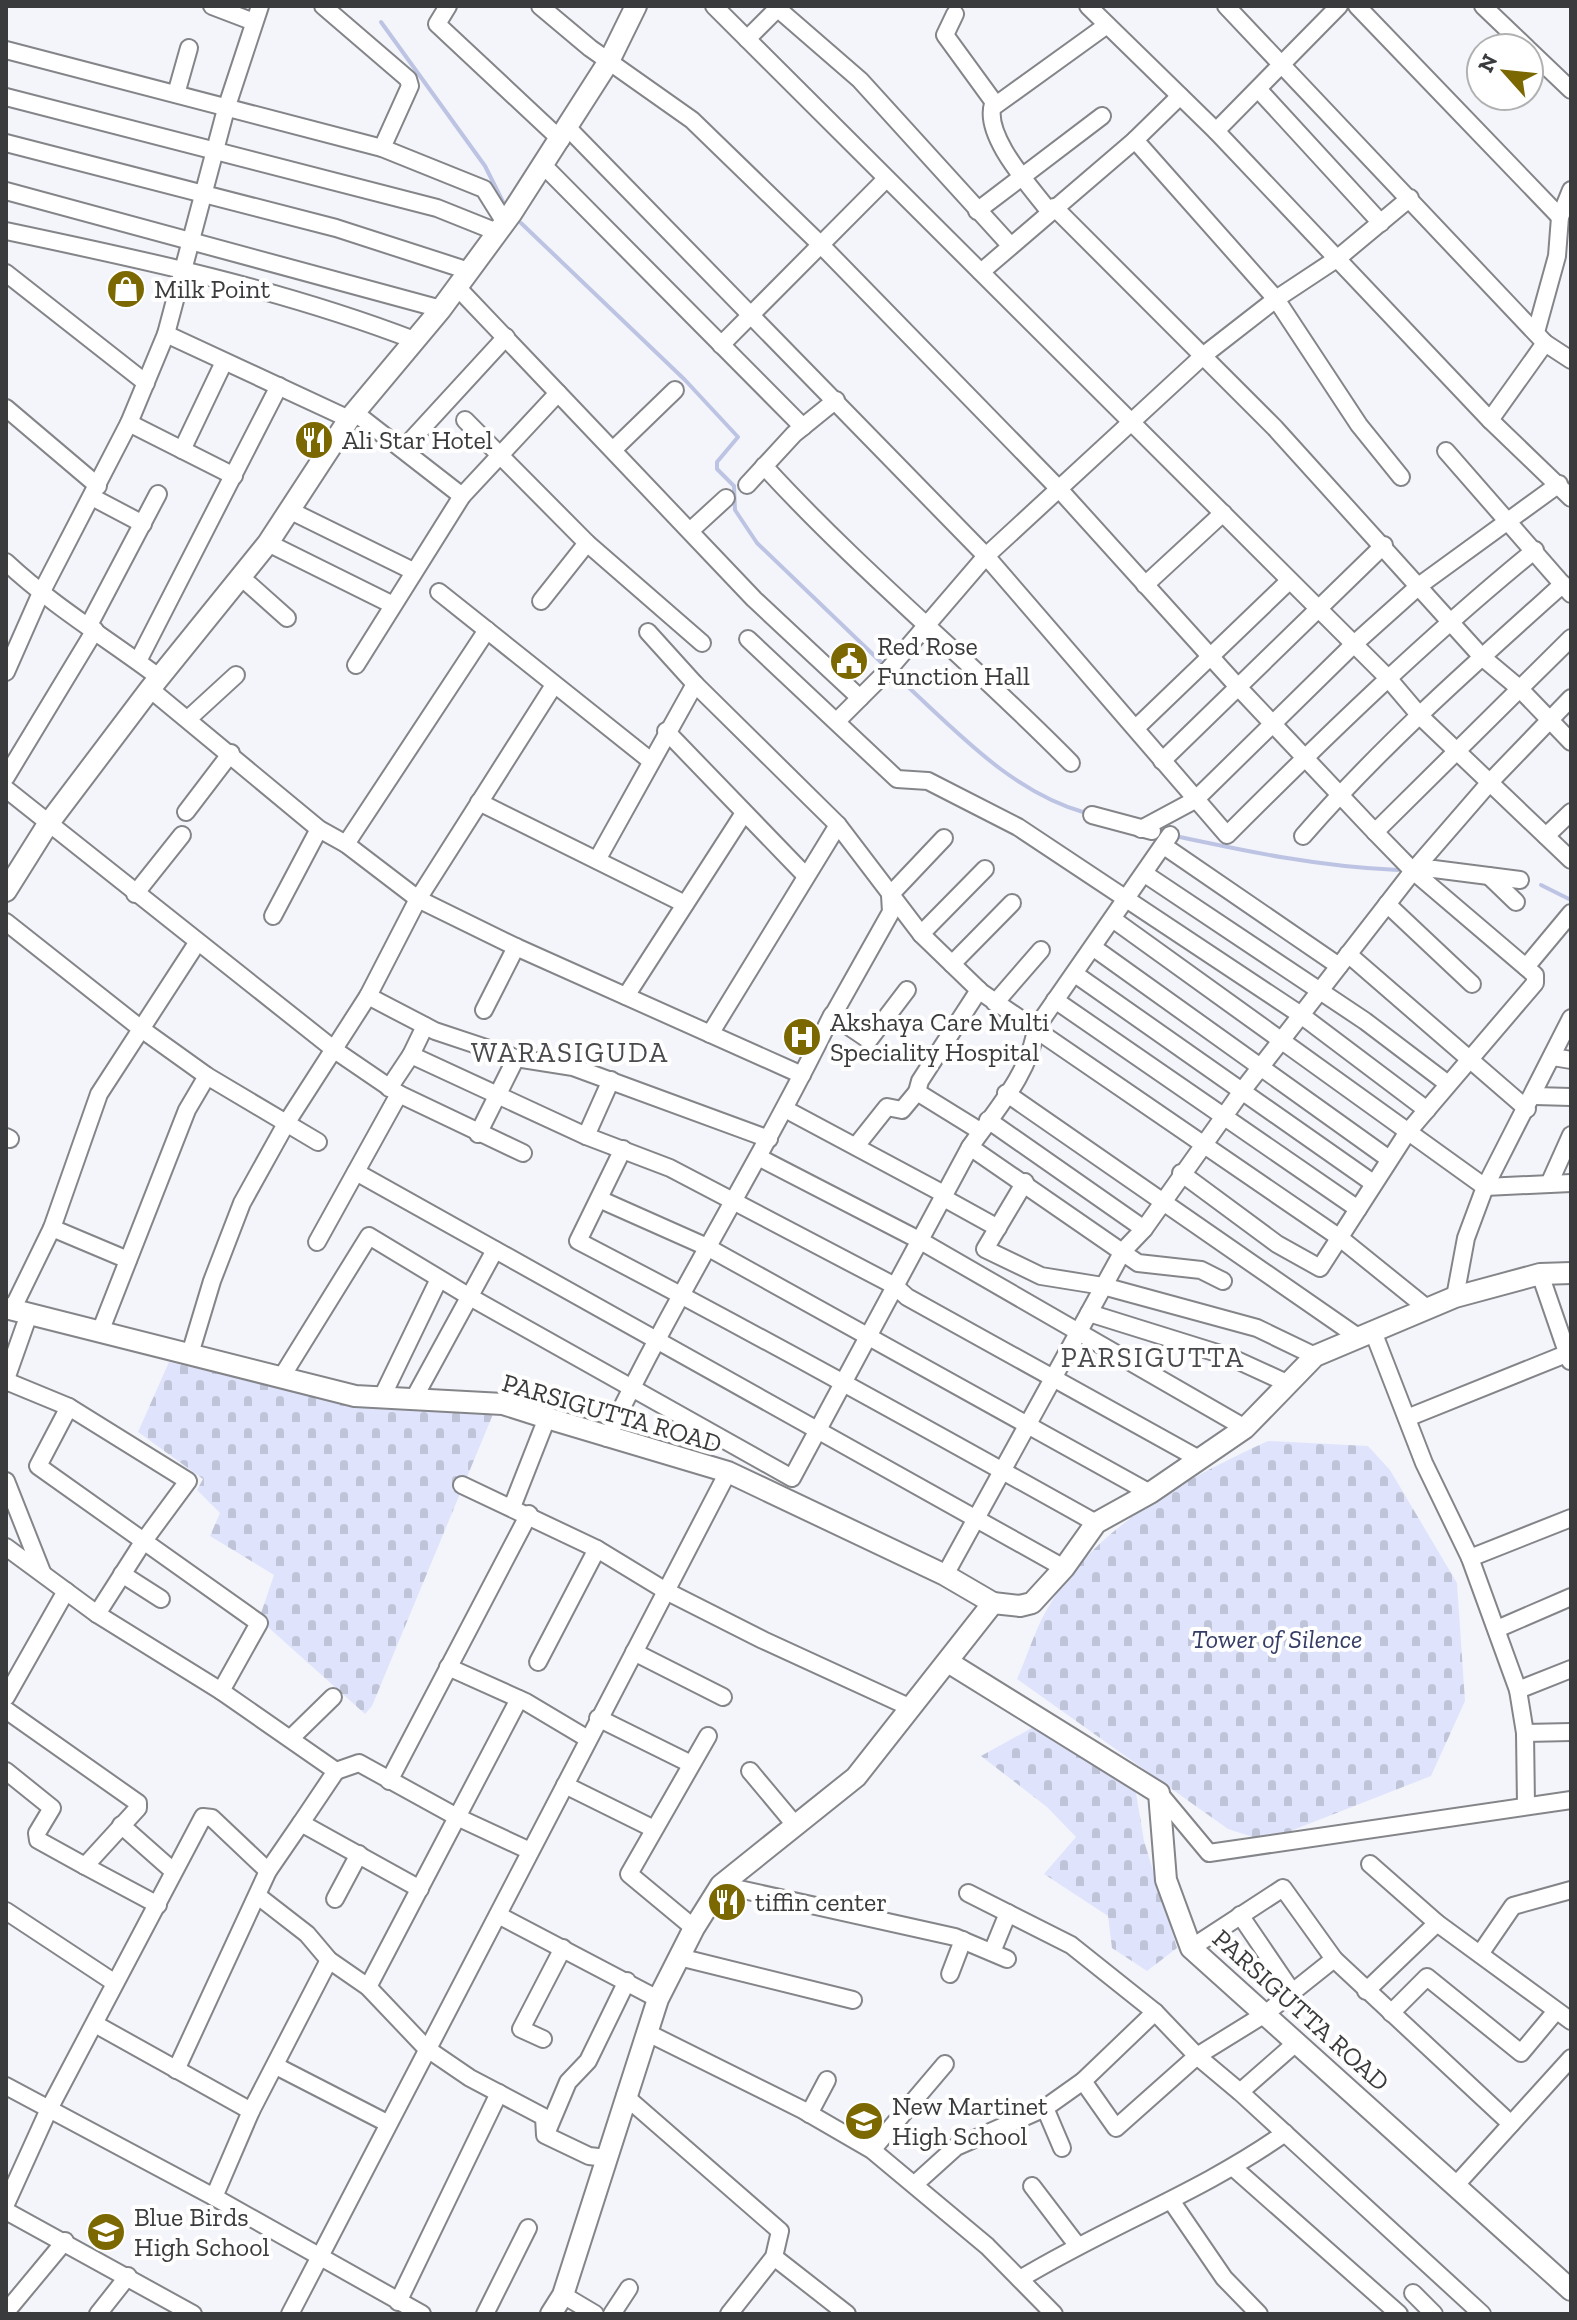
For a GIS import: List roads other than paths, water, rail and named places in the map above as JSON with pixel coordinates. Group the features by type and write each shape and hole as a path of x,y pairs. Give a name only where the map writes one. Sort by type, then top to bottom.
{"street":[{"path":"6,672 40,595 129,423 166,334 226,109 257,14 212,6"},
{"path":"323,6 408,79 410,86 382,148"},
{"path":"448,6 437,24 564,134 752,314 836,400 986,556 1137,727 1162,761 1227,835 1448,620 1535,550"},
{"path":"540,6 609,61 692,120 821,245 1059,489 1238,687 1341,793 1406,870 1535,975 1535,983 1407,1133 1320,1268 1277,1244 1181,1173"},
{"path":"6,891 48,824 155,683 268,543 352,415 441,309 501,227 609,61 636,6"},
{"path":"714,6 1133,421 1317,611 1387,677 1421,717 1571,860"},
{"path":"1088,6 1216,131 1490,420 1571,498"},
{"path":"1226,6 1541,338 1571,360"},
{"path":"1216,131 1339,6"},
{"path":"1357,6 1560,217"},
{"path":"1483,6 1510,32"},
{"path":"747,39 778,7 860,80 1010,245"},
{"path":"956,9 945,35 993,104 990,116 995,134 1022,175 1052,209 1204,355 1384,545 1482,657 1519,688 1571,742"},
{"path":"993,104 999,104 1107,25"},
{"path":"176,94 189,48"},
{"path":"6,50 382,148 484,189 501,227"},
{"path":"1545,65 1571,90"},
{"path":"1258,89 1381,223"},
{"path":"981,272 1135,140 1180,96"},
{"path":"6,97 501,227"},
{"path":"977,211 1102,116"},
{"path":"1135,140 1276,299 1359,425 1401,477"},
{"path":"6,143 336,228 463,279 506,337 558,393 754,599 860,698"},
{"path":"543,165 803,427"},
{"path":"721,345 886,179"},
{"path":"1490,420 1541,338 1564,260 1560,217 1571,190"},
{"path":"6,191 193,239 441,309"},
{"path":"837,721 928,625 986,556 1204,355 1276,299 1338,258 1410,198"},
{"path":"6,231 185,269 331,308 414,340"},
{"path":"6,273 146,383"},
{"path":"166,334 279,386 352,415 404,448 462,496"},
{"path":"404,448 506,337"},
{"path":"182,450 224,362"},
{"path":"138,661 279,386"},
{"path":"614,449 675,390"},
{"path":"356,665 462,496 558,393"},
{"path":"747,485 803,427 836,400"},
{"path":"6,408 95,492 143,524"},
{"path":"465,420 587,543 702,643"},
{"path":"129,423 234,476"},
{"path":"1303,836 1341,793 1482,657 1567,589 1446,451"},
{"path":"764,466 828,536 928,625 1071,763"},
{"path":"1141,829 1195,800 1353,645 1420,585 1559,484"},
{"path":"6,777 92,627 158,494"},
{"path":"690,531 726,498"},
{"path":"289,510 413,571"},
{"path":"1145,585 1223,513"},
{"path":"268,543 393,605"},
{"path":"541,601 587,543"},
{"path":"1162,761 1384,545"},
{"path":"6,562 40,595 92,627 138,661 191,725 231,753 319,829 346,844 418,899 801,1079"},
{"path":"241,577 287,618"},
{"path":"1137,727 1289,581"},
{"path":"439,592 651,761"},
{"path":"346,844 487,630"},
{"path":"648,632 695,684 838,825 921,934 979,990 1340,1238 1428,1309"},
{"path":"1375,832 1571,638"},
{"path":"748,639 897,779 928,781 1005,820 1129,898 1301,1015 1427,1110"},
{"path":"191,725 236,675"},
{"path":"597,860 666,731 695,684"},
{"path":"190,1354 212,1281 242,1203 287,1122 336,1051 368,996 418,899 554,685"},
{"path":"945,1575 1030,1426 1123,1251 1144,1229 1242,1091 1387,904 1406,870 1571,698"},
{"path":"666,731 806,876"},
{"path":"186,812 231,753"},
{"path":"6,789 336,1051 394,1091 523,1153"},
{"path":"479,802 685,904"},
{"path":"1546,836 1571,812"},
{"path":"626,996 744,813"},
{"path":"1092,815 1165,838 1344,960 1531,1102 1571,1097"},
{"path":"710,1034 838,825"},
{"path":"273,916 319,829"},
{"path":"135,894 182,835"},
{"path":"607,1438 632,1385 707,1247 760,1158 832,1015 891,912 890,895 944,838"},
{"path":"281,1378 369,1236 470,1297 632,1385 792,1478 942,1195 1033,1051 1036,1028 1129,898 1165,838"},
{"path":"921,934 985,869"},
{"path":"1406,870 1434,869 1520,880"},
{"path":"1145,874 1176,891 1365,1021 1448,1084"},
{"path":"1489,876 1516,902"},
{"path":"952,964 1012,903"},
{"path":"1387,904 1472,984"},
{"path":"1526,967 1571,913"},
{"path":"1114,920 1485,1187 1571,1183"},
{"path":"6,922 140,1028 207,1076 318,1142"},
{"path":"97,1614 143,1542 188,1481 69,1407 6,1380 16,1311 52,1228 99,1094 197,943"},
{"path":"484,1010 516,947"},
{"path":"1094,948 1263,1065 1389,1159"},
{"path":"995,1003 1041,950"},
{"path":"1075,974 1373,1183"},
{"path":"832,1015 869,1040 907,990"},
{"path":"856,1146 887,1107 902,1110 917,1092 920,1081 979,990"},
{"path":"368,996 425,1026 516,1058 573,1067 769,1139"},
{"path":"1055,1000 1358,1209"},
{"path":"1455,1297 1466,1238 1485,1187 1531,1102 1571,1018"},
{"path":"317,1242 356,1172 425,1026"},
{"path":"411,1055 586,1136 736,1199 1199,1459"},
{"path":"1553,1057 1571,1060"},
{"path":"478,1134 516,1058"},
{"path":"100,1332 187,1110 207,1076"},
{"path":"586,1136 611,1080"},
{"path":"917,1092 984,1126 1144,1229"},
{"path":"1006,1093 1366,1336 1470,1558 1518,1690 1525,1733 1526,1805"},
{"path":"785,1109 998,1228"},
{"path":"1549,1184 1571,1135"},
{"path":"970,1147 1025,1182 1138,1263 1201,1270 1223,1281"},
{"path":"623,1149 578,1241 800,1357 841,1383 1096,1523"},
{"path":"760,1158 919,1240 1003,1292 1245,1428"},
{"path":"356,1172 1064,1568"},
{"path":"1025,1182 985,1249 1041,1276 1103,1286 1257,1328 1315,1356"},
{"path":"599,1199 707,1247 1150,1493"},
{"path":"52,1228 128,1260"},
{"path":"413,1400 495,1250"},
{"path":"551,2314 563,2295 658,1999 694,1928 721,1885 856,1777 993,1603 1020,1606 1032,1603 1064,1568 1096,1523 1150,1493 1245,1428 1315,1356 1455,1297 1540,1274 1571,1273"},
{"path":"1407,1418 1570,1356 1540,1274"},
{"path":"381,1399 439,1279"},
{"name":"PARSIGUTTA ROAD","path":"16,1311 281,1378 381,1399 503,1404 607,1438 728,1472 945,1575 993,1603"},
{"path":"1089,1313 1230,1357 1289,1384"},
{"path":"1108,1349 1118,1324"},
{"path":"69,1407 38,1466 259,1623 221,1691"},
{"path":"512,1507 547,1418"},
{"path":"290,2314 498,1915 528,1850 728,1472"},
{"path":"6,1481 42,1572"},
{"path":"462,1485 529,1514 597,1549 666,1591 909,1707"},
{"path":"389,1781 529,1514"},
{"path":"1470,1558 1571,1518"},
{"path":"6,1547 97,1614 221,1691 336,1771"},
{"path":"538,1662 597,1549"},
{"path":"122,1574 161,1599"},
{"path":"6,1697 66,1591"},
{"path":"1497,1629 1571,1597"},
{"path":"634,1652 723,1697"},
{"path":"948,1662 1159,1793 1209,1853 1571,1800"},
{"path":"448,1667 519,1699 588,1739"},
{"path":"1518,1690 1571,1669"},
{"path":"291,1738 333,1697"},
{"path":"368,1987 519,1699"},
{"path":"6,1710 133,1798 138,1808 85,1866"},
{"path":"598,1718 691,1764"},
{"path":"1525,1733 1571,1732"},
{"path":"694,1928 629,1874 708,1736"},
{"path":"176,2070 268,1871 336,1771 359,1763 457,1817 528,1850"},
{"path":"6,1771 52,1808 37,1833 38,1840 158,1905"},
{"path":"750,1771 796,1826"},
{"path":"565,1785 654,1829"},
{"name":"PARSIGUTTA ROAD","path":"1159,1793 1166,1880 1191,1948 1569,2285"},
{"path":"6,2204 49,2109 203,1817 208,1815 268,1871"},
{"path":"301,1823 420,1889"},
{"path":"121,1825 173,1871"},
{"path":"335,1899 359,1854"},
{"path":"1370,1864 1437,1923 1564,2016 1521,2053 1427,1977 1391,2013"},
{"path":"721,1885 963,1940 999,1955 1008,1913"},
{"path":"1191,1948 1283,1888 1334,1959 1511,2124"},
{"path":"1480,1954 1513,1906 1571,1890"},
{"path":"968,1893 1071,1945 1155,2012 1197,2056 1482,2314"},
{"path":"258,1896 307,1934 329,1960 368,1987 426,2048 544,2117 545,2135"},
{"path":"6,1911 115,1983"},
{"path":"498,1915 658,1999"},
{"path":"1240,1915 1291,1990"},
{"path":"1366,1991 1437,1923"},
{"path":"950,1974 963,1940"},
{"path":"543,2039 521,2029 563,1948"},
{"path":"679,1957 853,2000"},
{"path":"1083,2081 1116,2128 1197,2056 1265,2014 1291,1990 1334,1959"},
{"path":"214,2197 251,2111 329,1960"},
{"path":"545,2135 568,2082 588,2061 627,1981"},
{"path":"915,2184 956,2147 1045,2108 1083,2081 1155,2012"},
{"path":"95,2024 251,2111"},
{"path":"646,2032 809,2114 872,2150 915,2184 1054,2314"},
{"path":"1240,2092 1297,2042"},
{"path":"1455,2186 1571,2058"},
{"path":"872,2150 945,2064"},
{"path":"276,2066 387,2123"},
{"path":"809,2114 827,2080"},
{"path":"6,2086 214,2197 422,2314"},
{"path":"398,2302 499,2093"},
{"path":"625,2096 780,2231 774,2257 729,2314"},
{"path":"1045,2108 1062,2148"},
{"path":"1020,2279 1077,2245 1172,2202 1235,2169 1285,2133"},
{"path":"545,2135 589,2156 607,2158"},
{"path":"1235,2169 1399,2314"},
{"path":"1032,2186 1077,2245"},
{"path":"1172,2202 1224,2278 1259,2314"},
{"path":"6,2211 128,2276 187,2313"},
{"path":"485,2314 528,2228"},
{"path":"6,2312 65,2241"},
{"path":"774,2257 847,2314"},
{"path":"98,2314 128,2276"},
{"path":"612,2314 629,2288"},
{"path":"1413,2293 1434,2314"},
{"path":"563,2295 595,2314"}],"waterway":[{"path":"381,22 485,166 503,202"},
{"path":"521,223 685,380 738,437 717,462 717,469 734,486 735,510 757,543 885,666"},
{"path":"894,674 1007,773 1058,803 1086,813"},
{"path":"1161,833 1309,861 1398,870"},
{"path":"1541,885 1571,900"}],"place":[{"name":"Milk Point","path":"126,289"},
{"name":"Ali Star Hotel","path":"314,440"},
{"name":"Red Rose Function Hall","path":"849,661"},
{"name":"Akshaya Care Multi Speciality Hospital","path":"802,1037"},
{"name":"tiffin center","path":"727,1902"},
{"name":"New Martinet High School","path":"864,2121"},
{"name":"Blue Birds High School","path":"106,2232"}],"district":[{"name":"WARASIGUDA","path":"570,1052"},
{"name":"PARSIGUTTA","path":"1153,1357"}],"park label":[{"name":"Tower of Silence","path":"1277,1639"}]}
